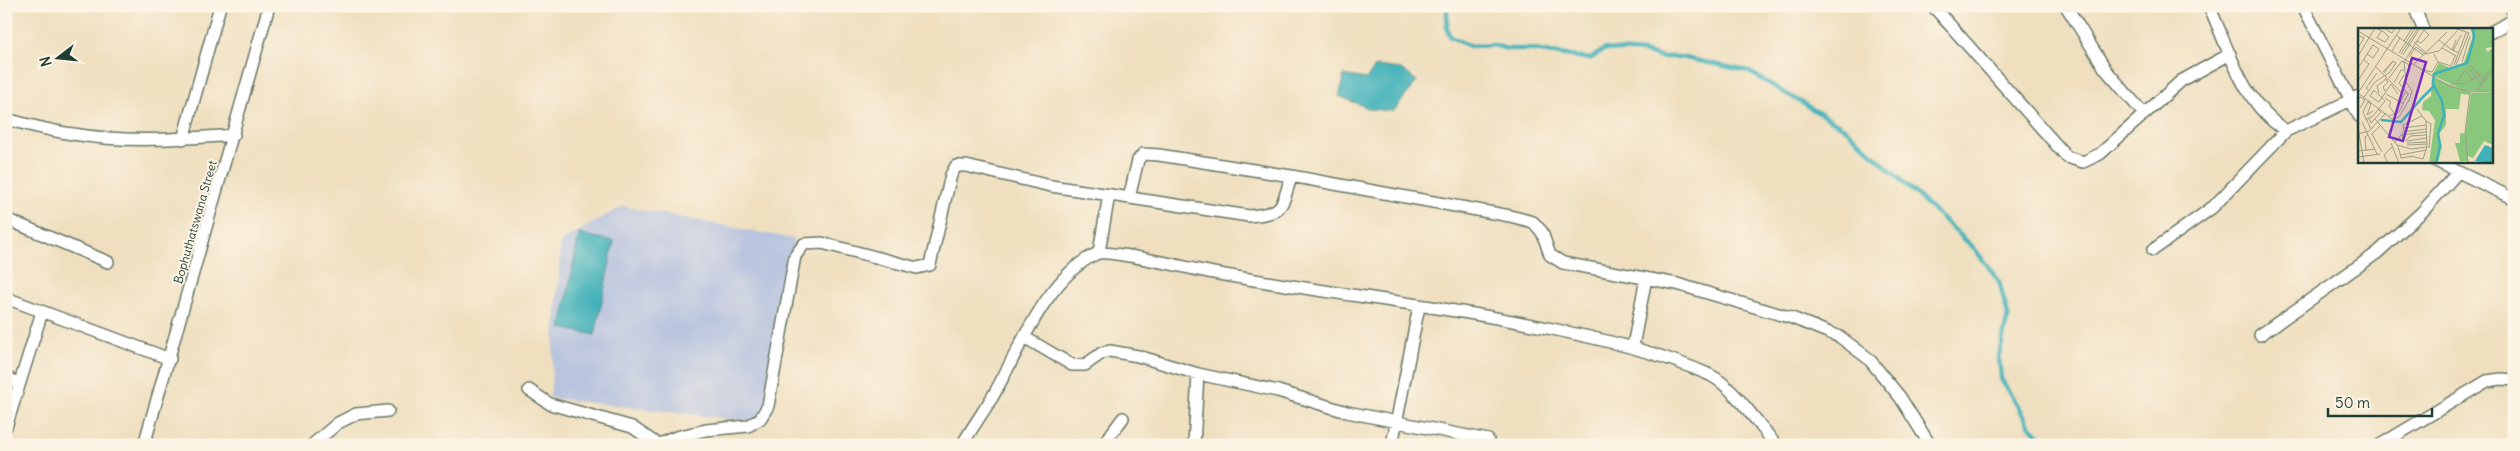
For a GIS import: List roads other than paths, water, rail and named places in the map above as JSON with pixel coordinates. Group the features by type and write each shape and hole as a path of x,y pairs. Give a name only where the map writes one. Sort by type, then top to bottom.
{"street":[{"path":"183,139 220,6"},
{"name":"Bophuthatswana Street","path":"144,445 270,6"},
{"path":"1933,6 2067,157 2083,162 2100,154 2181,81 2230,54"},
{"path":"2066,6 2106,70 2144,114"},
{"path":"2209,6 2242,83 2268,119 2286,130"},
{"path":"2303,6 2354,97 2358,112"},
{"path":"2414,6 2424,28"},
{"path":"2511,6 2514,16"},
{"path":"2492,31 2514,20"},
{"path":"2154,250 2213,207 2286,130 2354,97"},
{"path":"6,119 72,134 109,139 183,139 234,135"},
{"path":"1129,198 1138,160 1143,154 1291,176 1533,222 1542,232 1550,255 1562,263 1677,284 1792,318 1840,337 1869,359 1900,397 1930,445"},
{"path":"2438,162 2514,199"},
{"path":"529,390 550,404 632,427 657,444 706,430 748,426 760,419 768,406 795,256 804,244 822,243 916,268 930,265 951,175 956,166 966,166 1051,186 1249,216 1272,214 1284,200 1291,176"},
{"path":"2260,335 2377,253 2422,212 2458,172"},
{"path":"1099,252 1109,195"},
{"path":"6,219 108,262"},
{"path":"962,445 993,395 1024,337 1060,281 1075,266 1099,252 1123,253 1140,259 1219,274 1515,321 1633,346 1713,376 1730,392 1776,445"},
{"path":"1633,346 1646,278"},
{"path":"6,298 170,359"},
{"path":"1392,445 1398,422 1419,306"},
{"path":"6,427 42,312"},
{"path":"1024,337 1072,365 1085,365 1102,353 1110,351 1138,356 1198,374 1278,391 1346,412 1488,440"},
{"path":"1194,445 1198,374"},
{"path":"6,377 19,384"},
{"path":"2380,445 2487,381 2501,378 2514,380"},
{"path":"312,445 338,423 356,414 388,411"},
{"path":"1103,445 1123,418"}],"water":[{"path":"1376,66 1401,69 1417,81 1394,111 1370,109 1339,96 1344,75 1366,79"},
{"path":"579,234 614,241 595,335 561,328"}],"waterway":[{"path":"1447,6 1447,29 1450,37 1470,46 1494,45 1507,49 1528,49 1590,59 1605,49 1643,52 1660,57 1680,57 1748,71 1846,129 1974,248 1999,281 2008,315 1999,356 2001,379 2030,426 2044,440 2045,445"}]}
